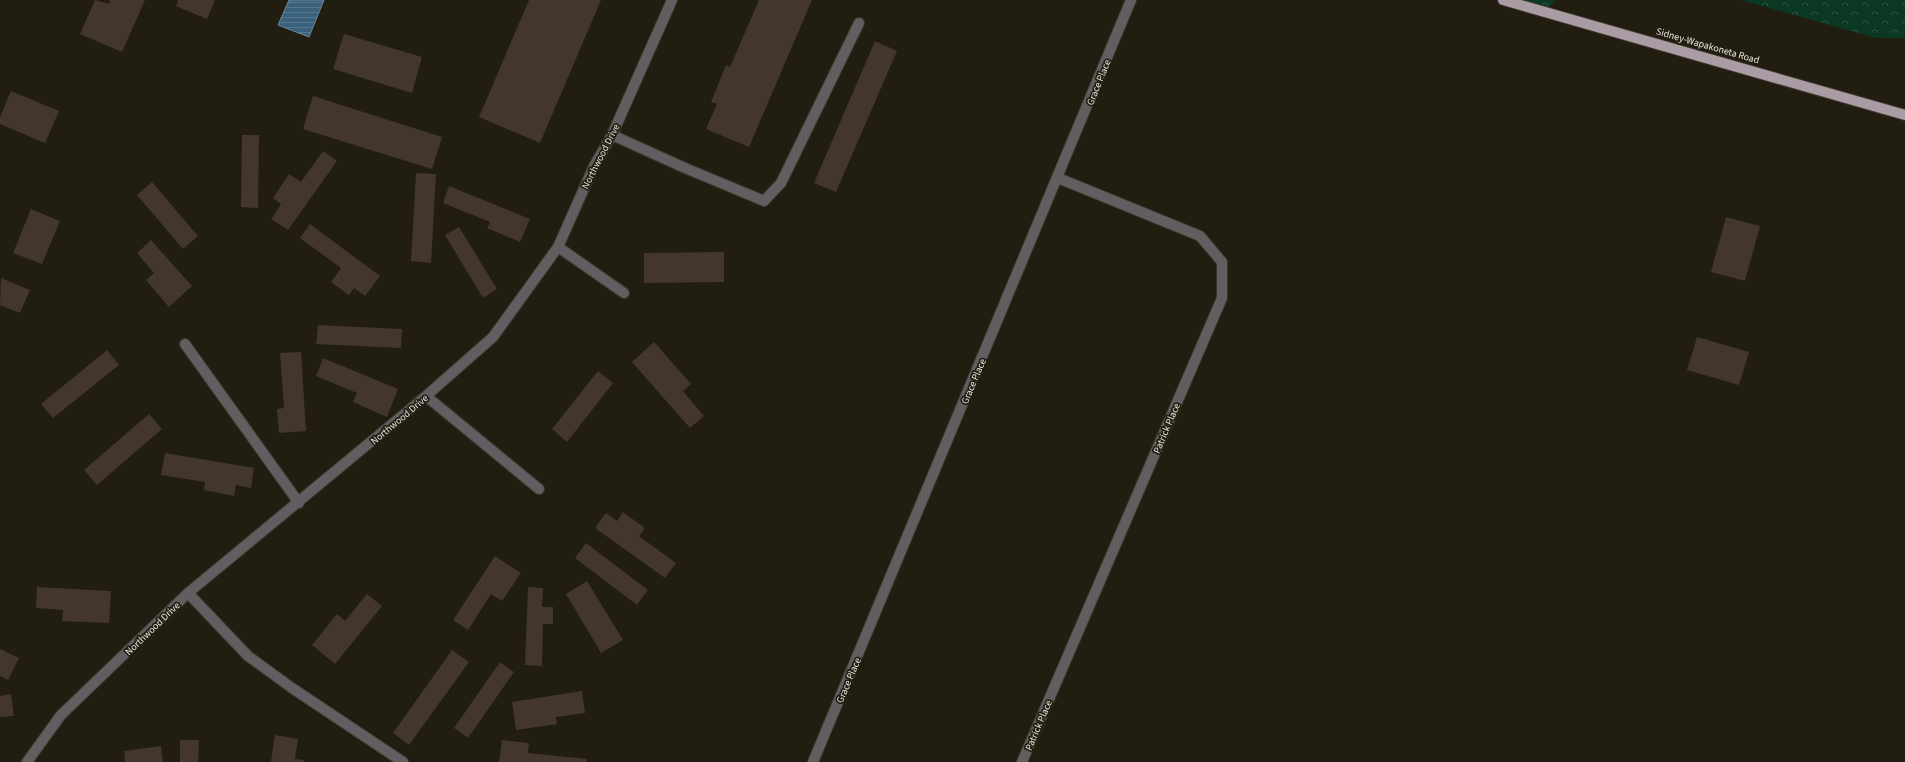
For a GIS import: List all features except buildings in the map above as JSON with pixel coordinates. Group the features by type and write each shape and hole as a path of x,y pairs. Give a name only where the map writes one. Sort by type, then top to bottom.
{"main road":[{"name":"Sidney-Wapakoneta Road","path":"1503,0 1905,115"}],"street":[{"name":"Northwood Drive","path":"27,762 61,715 188,593 299,503 426,396 493,337 558,247 594,166 612,135 672,0"},
{"name":"Grace Place","path":"813,762 1132,0"},
{"path":"612,135 764,201 781,183 859,23"},
{"name":"Patrick Place","path":"1022,762 1222,298 1222,262 1200,236 1058,178"},
{"path":"558,247 624,293"},
{"path":"185,344 299,503"},
{"path":"426,396 539,489"},
{"path":"188,593 248,656 292,688 403,762"}],"green space":[{"path":"1503,0 1555,0 1546,11"},
{"path":"1741,0 1905,0 1905,38 1876,38"}],"water":[{"path":"289,0 324,0 309,37 278,25"}]}
